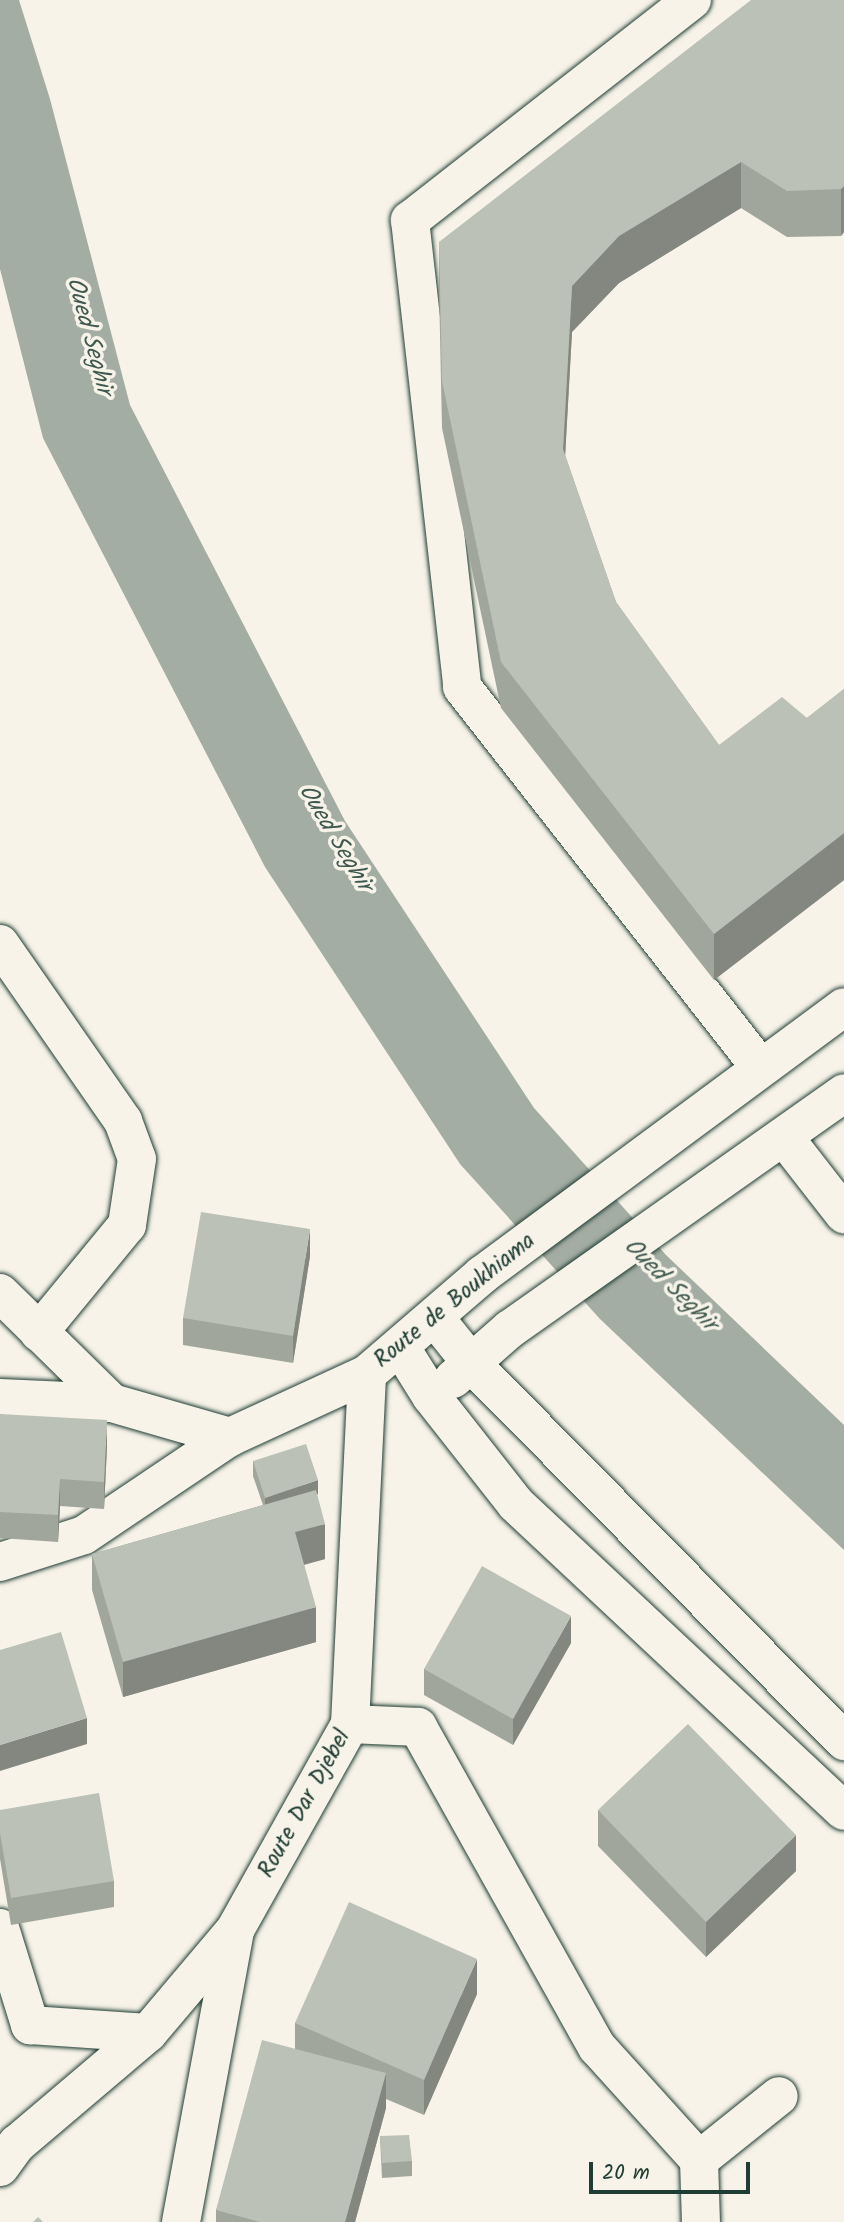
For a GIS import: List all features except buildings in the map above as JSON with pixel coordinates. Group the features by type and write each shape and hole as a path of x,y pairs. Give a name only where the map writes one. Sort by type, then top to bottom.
{"street":[{"path":"692,0 410,219 462,687 761,1068"},
{"path":"0,944 123,1121 137,1159 127,1225 39,1332"},
{"name":"Route de Boukhiama","path":"0,1562 84,1535 230,1437 366,1374 401,1348 482,1275 844,1007"},
{"path":"431,1396 472,1364 510,1329 844,1093"},
{"path":"769,1148 844,1214"},
{"path":"0,1293 112,1403"},
{"path":"435,1318 472,1364 844,1741"},
{"path":"401,1348 431,1396 516,1504 844,1811"},
{"name":"Route Dar Djebel","path":"181,2222 235,1930 350,1724 366,1374"},
{"path":"0,1398 112,1403 230,1437"},
{"path":"350,1724 418,1727 597,2047 699,2160 701,2222"},
{"path":"0,1928 30,2025 148,2034"},
{"path":"0,2167 17,2144 148,2034 235,1930"},
{"path":"699,2160 779,2096"}],"water":[{"name":"Oued Seghir","path":"0,0 19,0 50,99 130,405 345,821 534,1108 666,1255 844,1425 844,1550 600,1319 460,1164 265,867 43,438 0,269"}]}
